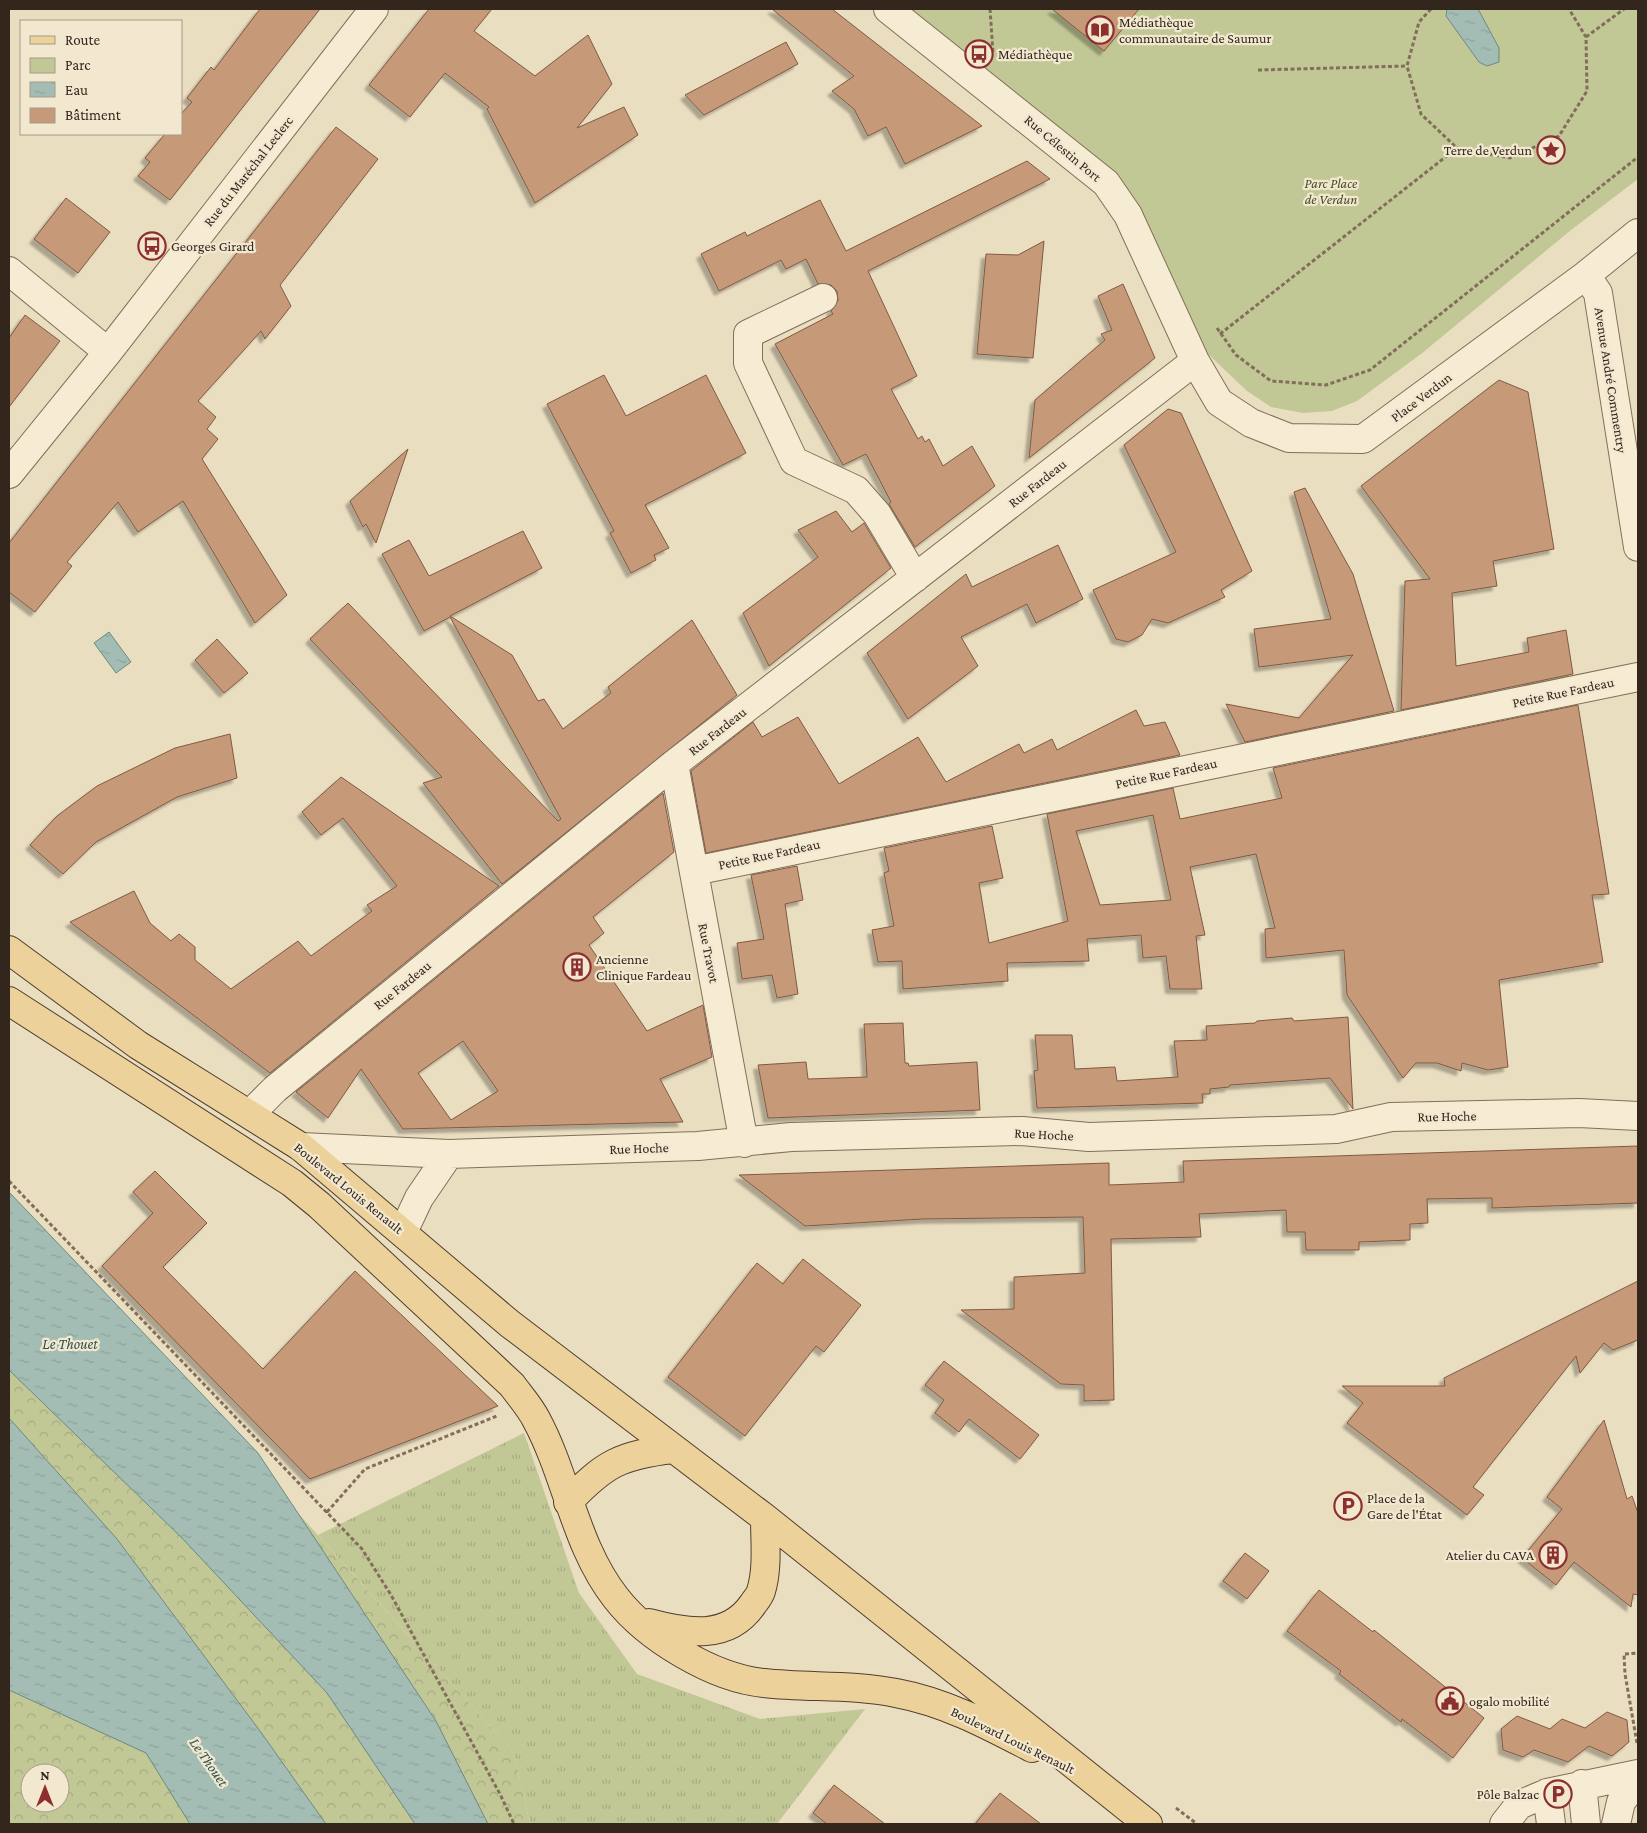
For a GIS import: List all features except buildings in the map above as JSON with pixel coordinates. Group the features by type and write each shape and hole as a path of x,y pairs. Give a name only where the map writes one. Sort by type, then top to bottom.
{"main road":[{"name":"Boulevard Louis Renault","path":"9,950 83,1007 138,1045 302,1147 510,1324 765,1518 1086,1777"},
{"name":"Boulevard Louis Renault","path":"9,1001 292,1183 319,1205 512,1385 536,1418 568,1502 599,1571 615,1597 635,1620 690,1656 732,1676 763,1683 870,1689 935,1702 970,1716 1086,1777"},
{"path":"568,1502 592,1478 624,1457 673,1449"},
{"path":"635,1620 676,1630 708,1632 745,1617 761,1592 765,1552 765,1518"},
{"path":"1086,1777 1148,1824"}],"street":[{"name":"Rue du Maréchal Leclerc","path":"9,474 108,352 374,9"},
{"name":"Rue Célestin Port","path":"888,9 976,77 1106,183 1128,215 1195,361"},
{"name":"Place Verdun","path":"1195,361 1219,402 1251,423 1289,438 1363,439 1586,275 1638,233"},
{"path":"9,271 108,352"},
{"name":"Avenue André Commentry","path":"1586,275 1598,293 1638,548"},
{"path":"823,298 748,334 748,363 794,460 856,490 877,514 915,578"},
{"name":"Rue Fardeau","path":"250,1114 275,1088 674,764 1195,361"},
{"name":"Petite Rue Fardeau","path":"694,871 1638,677"},
{"name":"Rue Travot","path":"674,764 744,1143"},
{"name":"Rue Hoche","path":"302,1147 449,1154 744,1143 791,1137 1022,1131 1089,1136 1336,1129 1390,1117 1579,1113 1638,1116"},
{"path":"403,1232 419,1198 449,1154"},
{"path":"1515,1818 1547,1793 1582,1784 1638,1774"},
{"path":"1616,1824 1620,1802 1638,1779"},
{"path":"1582,1784 1586,1824"},
{"path":"1547,1793 1550,1824"}],"path":[{"path":"976,77 994,55 990,9"},
{"path":"1431,9 1419,22 1407,66 1420,114 1458,148 1510,158 1559,136 1588,91 1586,37 1569,9"},
{"path":"1586,37 1624,9"},
{"path":"1258,70 1407,66"},
{"path":"1195,361 1220,333 1458,148"},
{"path":"1212,321 1236,355 1272,380 1326,384 1370,370 1638,158"},
{"path":"9,1181 362,1549 391,1595 500,1794 514,1824"},
{"path":"327,1512 365,1469 503,1413"},
{"path":"1638,1653 1624,1654 1625,1674 1638,1747"}],"green space":[{"name":"Parc Place de Verdun","path":"902,9 1638,9 1638,179 1571,230 1421,354 1357,401 1332,411 1303,413 1271,407 1247,391 1208,354 1138,211"},
{"path":"9,1192 514,1753 530,1824 9,1824"},
{"path":"524,1433 579,1593 637,1674 760,1719 865,1709 777,1824 530,1824 514,1753 318,1535"}],"water":[{"path":"1447,9 1478,9 1499,48 1499,62 1487,66 1479,62 1446,16"},
{"path":"109,632 131,662 116,673 94,643"},
{"name":"Le Thouet","path":"9,1192 258,1453 436,1721 488,1824 415,1824 327,1693 182,1538 9,1370"},
{"name":"Le Thouet","path":"9,1418 117,1539 260,1731 326,1824 190,1824 146,1753 9,1690"}],"place":[{"name":"Médiathèque communautaire de Saumur","path":"1100,30"},
{"name":"Médiathèque","path":"979,54"},
{"name":"Terre de Verdun","path":"1551,150"},
{"name":"Georges Girard","path":"152,246"},
{"name":"Ancienne Clinique Fardeau","path":"577,967"},
{"name":"Place de la Gare de l'État","path":"1348,1506"},
{"name":"Atelier du CAVA","path":"1553,1555"},
{"name":"ogalo mobilité","path":"1450,1701"},
{"name":"Pôle Balzac","path":"1558,1794"}]}
